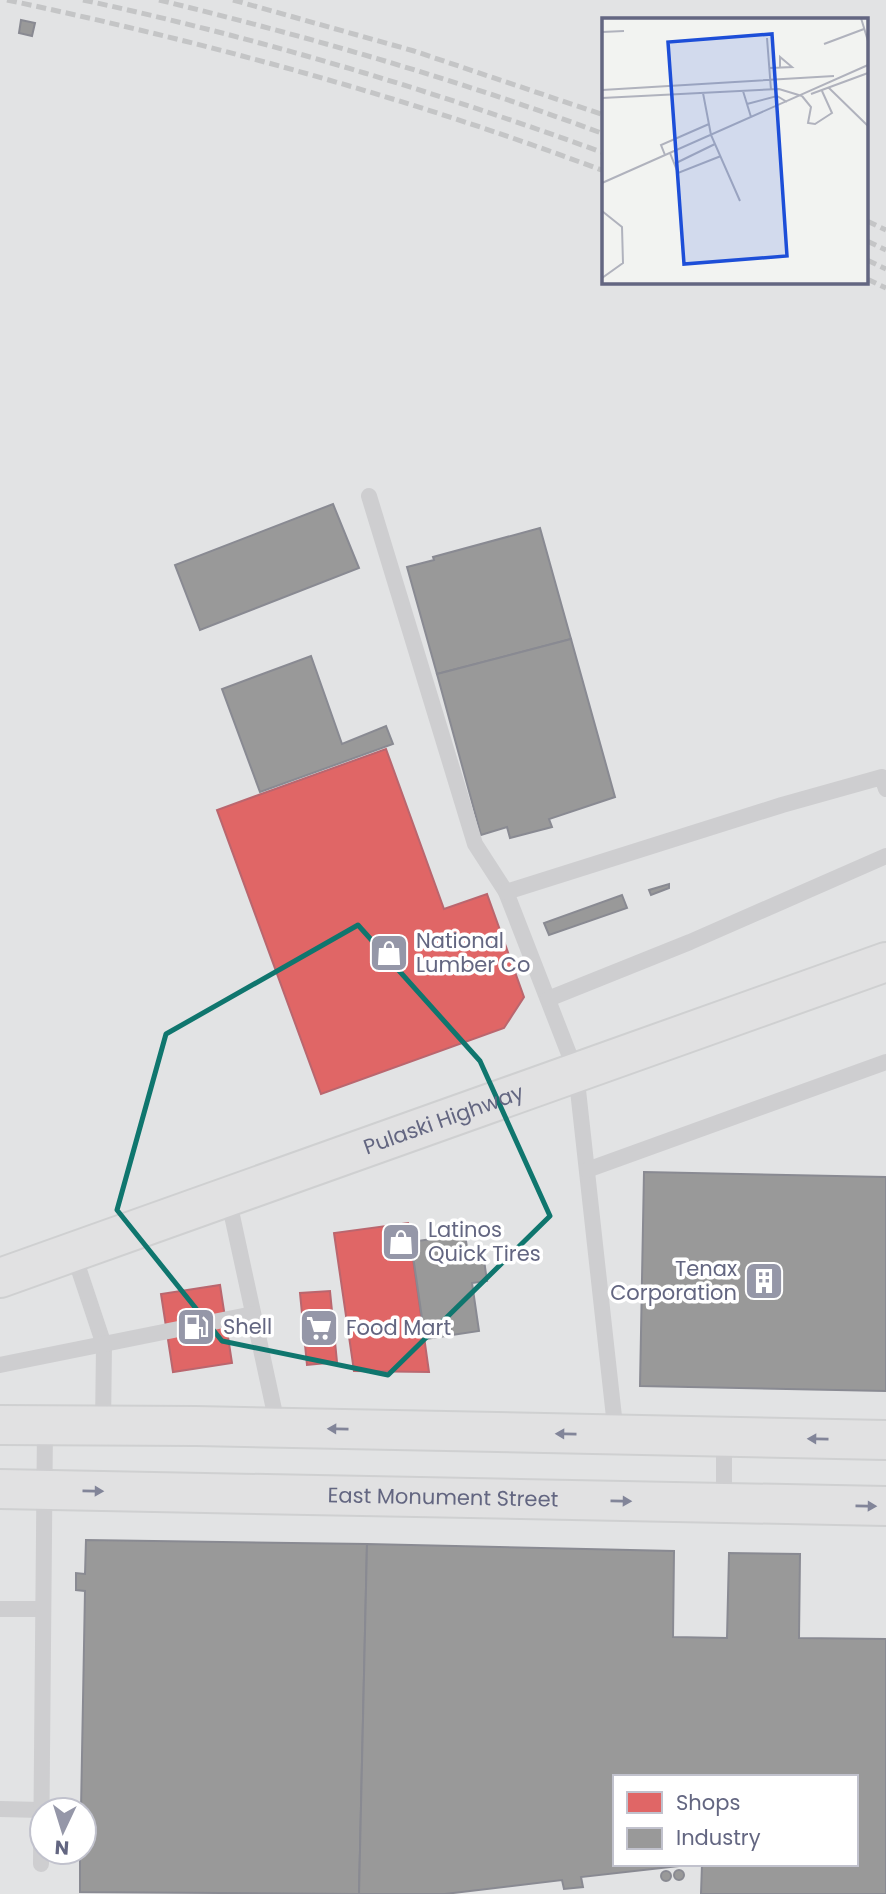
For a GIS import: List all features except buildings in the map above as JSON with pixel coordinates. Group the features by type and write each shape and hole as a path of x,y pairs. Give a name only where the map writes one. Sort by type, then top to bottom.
{"main road":[{"name":"Pulaski Highway","path":"0,1278 886,962"},
{"path":"0,1425 886,1440"},
{"name":"East Monument Street","path":"0,1489 886,1506"}],"lane":[{"path":"369,495 475,844 506,892 576,1072 616,1435"},
{"path":"506,892 782,805 882,777 886,789"},
{"path":"548,999 690,942 886,856"},
{"path":"587,1170 886,1062"},
{"path":"228,1197 278,1428"},
{"path":"73,1252 104,1345 103,1426"},
{"path":"0,1364 253,1314"},
{"path":"41,1796 45,1426"},
{"path":"724,1437 724,1503"},
{"path":"0,1609 42,1609"},
{"path":"0,1809 28,1810"}],"highlighted area":[{"path":"358,925 480,1061 550,1216 388,1375 222,1341 117,1210 166,1034"}],"shaded area":[{"path":"0,0 886,0 886,1894 0,1894"}],"railway":[{"path":"7,0 159,35 309,74 531,144 602,170"},
{"path":"83,0 215,31 411,87 602,152"},
{"path":"159,0 384,61 495,95 602,133"},
{"path":"233,0 414,51 602,114"},
{"path":"868,221 886,230"},
{"path":"868,241 886,250"},
{"path":"868,260 886,269"},
{"path":"868,279 886,288"}],"place":[{"name":"National Lumber Co","path":"389,953"},
{"name":"Latinos Quick Tires","path":"401,1242"},
{"name":"Tenax Corporation","path":"764,1281"},
{"name":"Shell","path":"196,1327"},
{"name":"Food Mart","path":"319,1328"}]}
